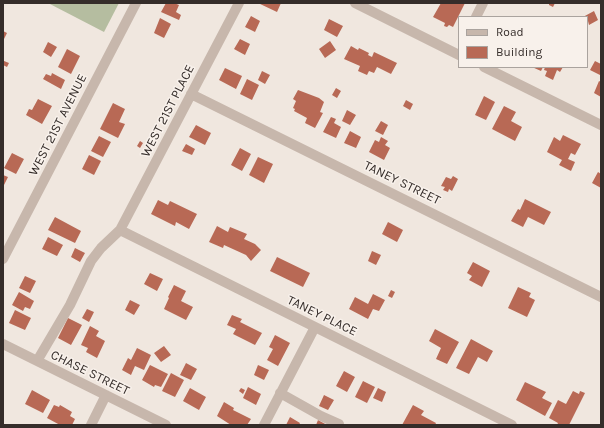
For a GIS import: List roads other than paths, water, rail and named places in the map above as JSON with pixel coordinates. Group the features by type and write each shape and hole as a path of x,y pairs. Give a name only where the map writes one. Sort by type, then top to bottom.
{"street":[{"name":"WEST 21ST AVENUE","path":"4,256 136,3"},
{"name":"WEST 21ST PLACE","path":"37,361 70,305 91,261 101,248 120,230 238,3"},
{"path":"355,3 458,53"},
{"path":"476,16 483,3"},
{"path":"486,68 601,125"},
{"name":"TANEY STREET","path":"191,94 601,297"},
{"name":"TANEY PLACE","path":"120,230 512,425"},
{"path":"264,425 315,327"},
{"name":"CHASE STREET","path":"3,344 166,425"},
{"path":"280,393 339,424"},
{"path":"91,425 106,395"}]}
